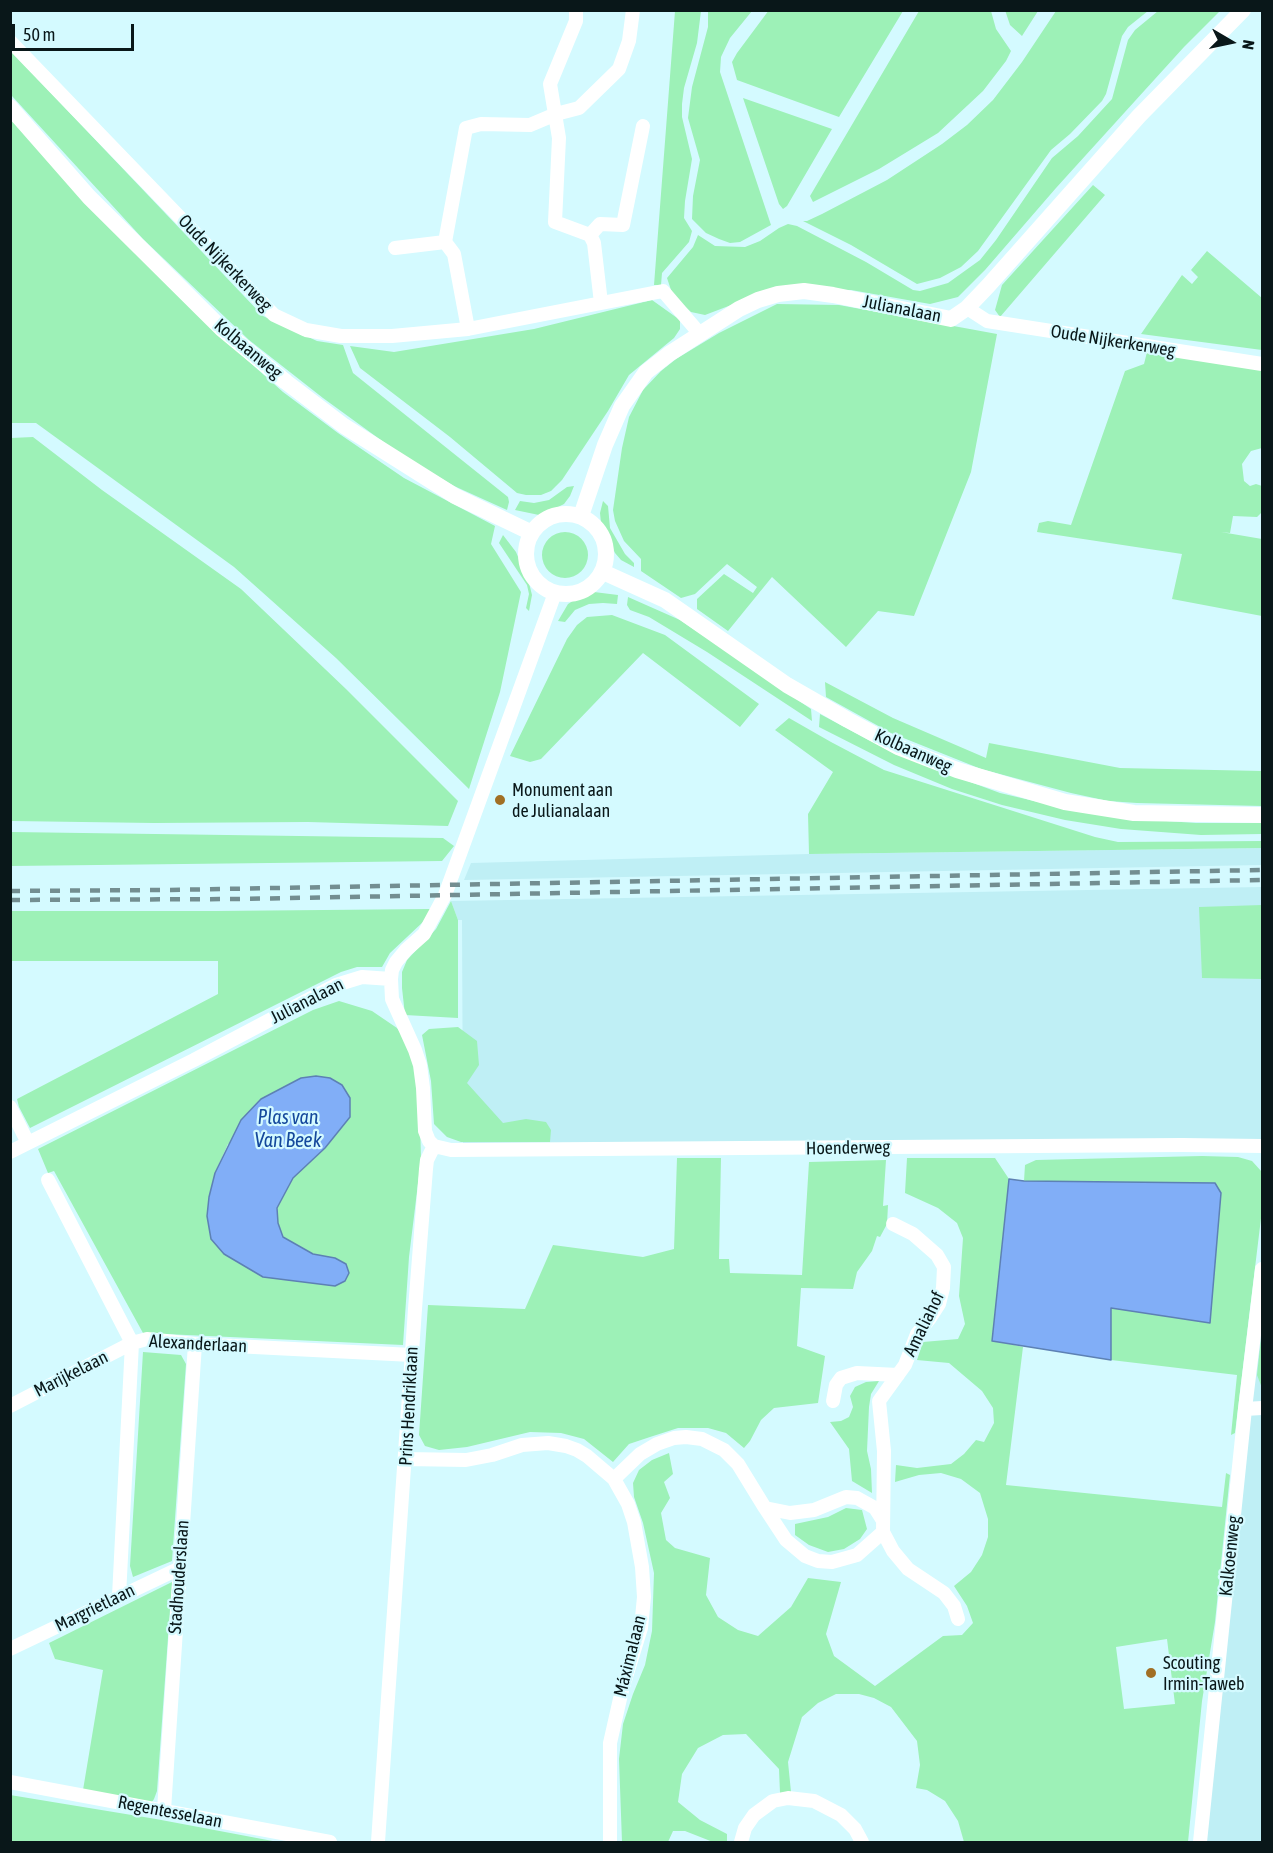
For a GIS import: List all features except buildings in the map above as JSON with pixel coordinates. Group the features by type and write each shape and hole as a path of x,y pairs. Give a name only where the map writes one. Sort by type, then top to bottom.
{"street":[{"path":"576,10 576,21 550,84 560,138 555,222 590,235 594,243 601,303"},
{"path":"468,329 454,254 445,242 466,128 481,124 530,125 556,114 579,108 619,69 629,41 633,10"},
{"name":"Julianalaan","path":"581,516 604,446 622,405 646,372 700,334 758,300 778,294 804,291 833,295 951,319 967,308 1139,116 1244,10"},
{"name":"Oude Nijkerkerweg","path":"10,40 274,315 306,330 341,336 392,336 468,329 663,291 700,334"},
{"name":"Kolbaanweg","path":"10,108 89,197 213,320 286,382 344,426 454,496 532,533"},
{"path":"590,235 600,224 623,225 643,126"},
{"path":"395,248 445,242"},
{"name":"Oude Nijkerkerweg","path":"967,308 987,321 1263,364"},
{"path":"570,513 581,516 592,522 601,533 606,545 607,559 603,572 595,584 583,591 569,595 555,593 542,586 532,575 526,562 526,547 532,533 548,518 570,513"},
{"name":"Kolbaanweg","path":"603,572 664,600 787,685 848,720 898,747 957,770 1065,802 1134,813 1263,814"},
{"path":"434,1146 425,1131 420,1065 392,999 391,979 396,962 424,934 445,895 555,593"},
{"name":"Julianalaan","path":"10,1152 194,1060 336,985 362,977 391,979"},
{"path":"10,1107 28,1143"},
{"name":"Hoenderweg","path":"434,1146 452,1150 1182,1144 1263,1146"},
{"name":"Prins Hendriklaan","path":"378,1842 426,1168 434,1146"},
{"name":"Alexanderlaan","path":"48,1180 132,1343 147,1339 195,1344 412,1355"},
{"name":"Amaliahof","path":"883,1525 884,1451 879,1401 904,1365 917,1334 939,1304 944,1288 944,1267 937,1256 913,1234 893,1224"},
{"name":"Kalkoenweg","path":"1200,1842 1245,1409 1263,1269"},
{"path":"119,1596 132,1343"},
{"name":"Marijkelaan","path":"10,1406 132,1343"},
{"name":"Stadhouderslaan","path":"164,1810 195,1344"},
{"name":"Amaliahof","path":"833,1401 836,1385 841,1378 857,1373 898,1375"},
{"path":"1245,1409 1263,1408"},
{"path":"614,1479 640,1454 657,1444 674,1438 702,1439 724,1450 738,1464 786,1540 805,1556 818,1561 832,1562 857,1555 883,1525"},
{"name":"Máximalaan","path":"406,1459 466,1460 492,1455 522,1445 548,1443 577,1450 614,1479 628,1504 634,1522 642,1567 644,1597 641,1628 622,1690 610,1743 610,1842"},
{"path":"765,1508 790,1513 814,1510 846,1497 857,1498 875,1508 892,1551 908,1569 944,1593 954,1606 958,1619"},
{"name":"Margrietlaan","path":"10,1649 180,1568"},
{"name":"Regentesselaan","path":"10,1782 330,1842"},
{"path":"741,1842 745,1828 754,1815 773,1801 788,1798 814,1801 841,1815 855,1829 862,1842"}],"shaded area":[{"path":"1262,848 1262,865 464,880 471,863 809,854"},
{"path":"1262,887 1262,1140 463,1144 462,920 458,920 451,901"},
{"path":"1262,1307 1262,1842 1205,1842"}],"green space":[{"path":"769,10 903,11 839,117 737,80 732,62"},
{"path":"1005,10 1038,11 1022,36 1010,25"},
{"path":"675,11 701,11 697,43 684,88 682,104 682,117 692,159 684,218 692,231 689,242 662,273 661,285 654,285"},
{"path":"708,11 752,11 730,38 721,57 720,72 771,225 740,242 730,243 706,233 692,219 693,196 700,160 688,118 692,87 708,27"},
{"path":"919,11 991,11 996,29 1011,51 1006,61 983,91 938,133 879,169 813,202 810,196"},
{"path":"1056,11 1148,11 1128,27 1122,36 1102,101 1051,150 978,251 961,267 940,278 917,284 851,245 803,221 822,214 887,180 967,125 993,100"},
{"path":"1158,11 1220,11 1184,47 985,270 958,297 930,304 851,290 768,291 705,315 691,312 673,296 667,278 693,247 698,235 715,246 745,247 788,224 797,226 866,262 913,290 920,291 948,283 980,260 1052,158 1078,136 1112,99 1128,40 1135,30"},
{"path":"10,50 263,316 317,341 343,345 353,373 508,497 507,510 454,486 400,454 249,340 143,239 10,94"},
{"path":"743,98 832,129 787,206 783,209 779,204"},
{"path":"10,119 217,333 283,392 404,478 495,526 491,544 521,592 500,692 469,789 336,658 234,567 36,423 11,423"},
{"path":"1093,185 1105,195 1000,317 995,310 1002,285"},
{"path":"1207,251 1262,298 1262,350 1141,334 1182,275 1192,284 1198,277 1191,270"},
{"path":"652,300 680,320 680,329 674,338 629,375 562,480 551,491 541,495 517,493 450,437 360,368 350,346 394,352 534,329"},
{"path":"777,304 839,305 997,334 971,472 914,616 878,611 846,647 772,577 728,631 697,609 697,599 724,574 753,593 757,587 727,564 695,594 681,598 641,571 641,559 624,541 615,521 613,510 622,448 629,417 643,390 676,359 719,333"},
{"path":"1147,352 1262,370 1262,448 1251,451 1242,464 1244,481 1250,486 1256,484 1262,486 1262,512 1257,517 1233,516 1230,533 1221,532 1262,539 1262,616 1172,599 1182,554 1037,532 1039,523 1048,521 1071,525 1125,371 1144,364"},
{"path":"33,437 102,490 241,589 346,689 458,801 448,826 308,822 11,821 11,438"},
{"path":"574,486 564,504 552,510 539,515 515,510 520,501 534,503 549,500 567,487"},
{"path":"603,501 608,506 610,528 625,554 634,563 634,567 621,560 615,553 601,523 600,513"},
{"path":"565,532 574,533 582,538 587,546 587,564 582,572 574,577 565,578 556,577 548,572 543,564 542,555 543,546 548,538 556,533"},
{"path":"503,535 516,552 529,583 532,595 529,611 526,608 529,594 527,585 499,543"},
{"path":"594,592 618,595 617,604 589,604 575,610 565,622 558,621 568,604"},
{"path":"628,597 680,620 811,709 812,721 707,652 649,617 630,610 627,605"},
{"path":"612,615 665,635 759,704 740,727 643,653 541,759 530,762 510,756 567,639 577,625 587,617"},
{"path":"825,682 893,718 986,758 989,743 1120,768 1262,771 1262,806 1108,801 981,769 891,733 826,697"},
{"path":"820,714 895,754 1000,793 1064,808 1122,818 1196,823 1262,823 1262,834 1201,835 1121,829 1065,820 1002,805 952,789 894,765 819,727"},
{"path":"789,718 884,770 1095,837 1118,842 1262,841 1262,848 809,854 808,814 833,772 775,730"},
{"path":"11,832 443,838 454,846 442,861 11,866"},
{"path":"451,901 458,920 458,1018 405,1015 402,972 407,960 436,929"},
{"path":"1262,905 1262,979 1202,978 1199,907"},
{"path":"431,909 423,922 390,953 382,967 357,967 341,972 30,1128 19,1107 17,1099 218,994 218,961 11,961 10,911"},
{"path":"339,1001 372,1011 397,1028 410,1046 419,1078 421,1159 409,1257 403,1345 143,1333 54,1171 48,1173 38,1149 313,1010","holes":["350,1117 325,1148 293,1178 277,1208 278,1223 283,1237 313,1254 335,1258 296,1280 263,1277 209,1197 215,1173 228,1144"]},
{"path":"458,1027 477,1041 479,1065 467,1083 503,1123 526,1119 546,1122 551,1130 550,1142 461,1142 447,1137 434,1124 431,1081 422,1035 429,1029"},
{"path":"1238,1157 1252,1161 1262,1172 1262,1210 1235,1433 1231,1435 1237,1375 1111,1360 1110,1308 1024,1181 1025,1165 1036,1160"},
{"path":"677,1158 721,1158 719,1259 729,1259 730,1273 802,1275 809,1162 886,1160 883,1206 888,1205 887,1224 880,1237 877,1236 872,1251 857,1272 853,1289 801,1288 797,1346 825,1356 818,1403 774,1408 761,1420 744,1448 726,1433 708,1428 678,1428 629,1444 613,1462 584,1439 561,1433 530,1432 467,1447 439,1450 425,1446 419,1435 428,1305 525,1309 553,1245 643,1257 674,1249"},
{"path":"907,1158 995,1158 1009,1179 992,1340 1023,1347 1006,1485 1222,1507 1226,1473 1230,1475 1215,1622 1202,1701 1188,1842 964,1842 958,1821 945,1801 927,1790 916,1788 920,1765 917,1741 891,1707 874,1698 859,1694 836,1694 818,1703 802,1717 788,1762 791,1792 780,1793 779,1769 746,1734 723,1735 698,1748 682,1774 678,1802 700,1820 727,1834 727,1842 713,1842 685,1831 673,1831 668,1842 622,1842 619,1759 623,1724 645,1665 652,1631 654,1573 643,1523 634,1497 633,1483 639,1470 652,1460 669,1453 673,1474 664,1482 670,1498 661,1513 666,1540 675,1548 710,1558 706,1595 718,1617 738,1630 758,1636 791,1607 808,1578 841,1582 826,1634 834,1656 875,1686 943,1636 962,1635 973,1623 967,1606 954,1586 971,1572 982,1555 988,1537 988,1519 980,1493 961,1479 941,1473 919,1475 895,1482 896,1465 917,1468 951,1464 976,1440 984,1442 994,1423 993,1408 982,1391 949,1363 917,1360 923,1342 958,1339 965,1324 959,1296 963,1238 957,1223 938,1208 905,1193","holes":["1167,1639 1175,1704 1124,1709 1116,1647"]},
{"path":"1262,1329 1262,1388 1257,1375"},
{"path":"143,1352 181,1355 186,1364 172,1561 133,1577 130,1566"},
{"path":"879,1381 871,1394 869,1407 867,1451 871,1469 872,1493 852,1481 849,1449 830,1422 841,1421 849,1417 853,1407 850,1396 855,1387 866,1382"},
{"path":"846,1508 862,1510 867,1529 860,1539 844,1549 828,1552 809,1545 795,1535 795,1524 828,1517"},
{"path":"172,1582 157,1791 154,1799 152,1802 83,1790 103,1670 55,1659 49,1643"},
{"path":"10,1795 156,1819 278,1842 11,1842"}],"water":[{"name":"Plas van Van Beek","path":"316,1076 330,1078 342,1085 350,1098 350,1117 325,1148 293,1178 277,1208 278,1223 283,1237 313,1254 335,1258 346,1264 349,1273 345,1281 335,1286 263,1277 224,1254 211,1239 207,1216 215,1173 241,1120 261,1099 301,1078"},
{"path":"1009,1179 1215,1183 1221,1193 1210,1323 1111,1308 1111,1360 992,1341"}],"railway":[{"path":"10,891 1262,870"},
{"path":"10,900 239,899 1262,880"}],"place":[{"name":"Monument aan de Julianalaan","path":"500,800"},
{"name":"Scouting Irmin-Taweb","path":"1151,1673"}]}
